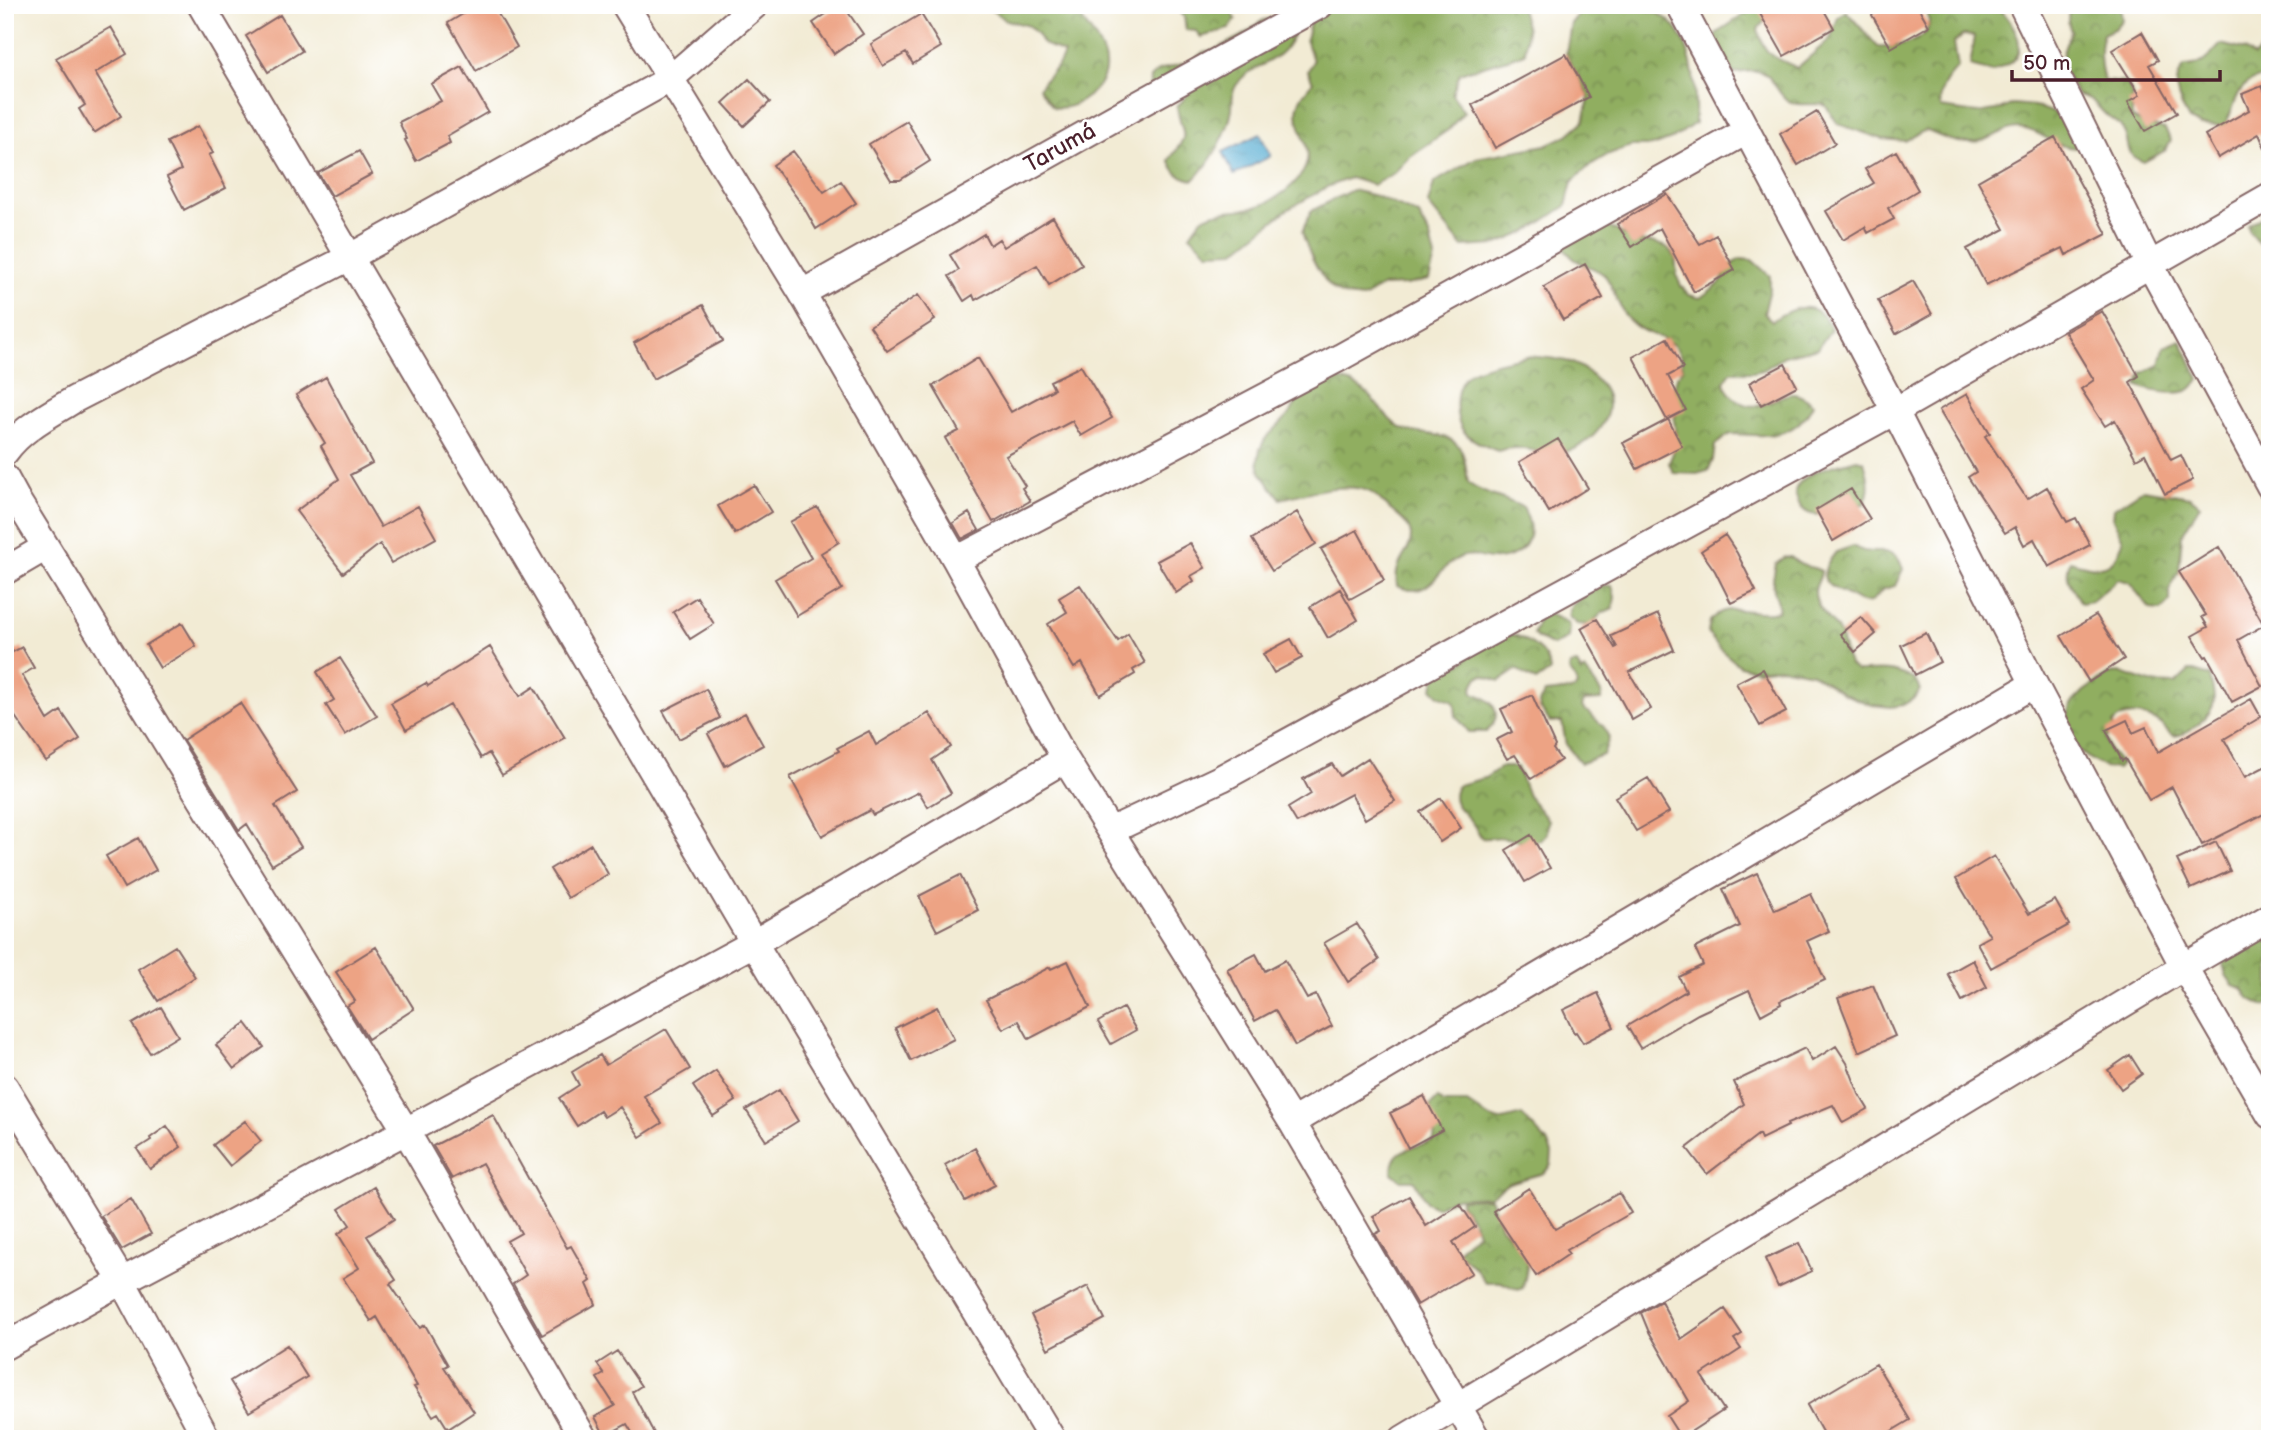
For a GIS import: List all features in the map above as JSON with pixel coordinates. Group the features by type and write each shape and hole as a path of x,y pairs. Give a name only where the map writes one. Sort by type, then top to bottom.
{"street":[{"path":"201,5 754,943 1052,1439"},
{"path":"625,5 802,293 956,560 1065,759 1112,830 1292,1122 1477,1439"},
{"path":"5,452 11,443 35,424 75,399 350,257 670,79 755,5"},
{"name":"Tarumá","path":"802,293 1320,5"},
{"path":"1680,5 2184,967 2270,1115"},
{"path":"2022,5 2149,263 2270,486"},
{"path":"956,560 1341,357 1747,131"},
{"path":"1112,830 1222,778 1895,411 2270,196"},
{"path":"5,478 406,1131 584,1439"},
{"path":"5,572 46,547"},
{"path":"1292,1122 2034,684"},
{"path":"5,1346 754,943 1065,759"},
{"path":"1403,1439 2270,917"},
{"path":"5,1087 122,1281 206,1439"}],"green space":[{"path":"984,5 1072,5 1101,49 1105,72 1099,84 1076,104 1062,108 1053,107 1039,88 1060,63 1064,53 1043,44 1029,26 1006,20"},
{"path":"1175,5 1226,5 1236,19 1229,29 1201,37 1196,31 1186,30 1184,17"},
{"path":"1326,5 1520,5 1527,29 1525,53 1460,73 1452,94 1464,112 1448,130 1409,157 1394,173 1373,185 1350,178 1329,186 1287,210 1235,251 1208,252 1190,235 1203,218 1253,208 1270,201 1292,185 1303,172 1308,153 1297,109 1301,97 1313,82 1308,71 1313,61 1306,39 1313,11"},
{"path":"1631,5 1663,16 1674,25 1682,37 1694,80 1695,123 1674,138 1653,146 1631,146 1609,154 1589,166 1572,182 1566,206 1527,232 1495,245 1463,247 1428,204 1434,183 1476,158 1546,145 1568,135 1584,121 1589,97 1566,54 1571,23 1586,6"},
{"path":"1759,5 1766,19 1758,29 1767,51 1797,68 1830,39 1838,18 1846,11 1878,47 1885,47 1910,43 1923,35 1929,22 1925,5 1997,5 2016,32 2019,47 2017,54 2010,63 1992,72 1970,66 1975,36 1963,35 1954,43 1958,67 1944,86 1941,108 1977,113 2002,109 2013,104 2035,106 2069,118 2083,138 2076,148 2069,147 2018,128 1971,143 1951,140 1925,130 1905,141 1882,139 1838,124 1825,105 1796,104 1787,100 1761,72 1733,73 1713,47 1716,35"},
{"path":"2069,5 2120,5 2122,20 2114,29 2103,34 2101,39 2100,57 2104,81 2127,83 2132,94 2132,117 2142,123 2165,129 2171,140 2166,150 2144,162 2137,159 2130,152 2125,133 2119,125 2093,101 2077,95 2062,64 2063,52 2071,32 2068,21"},
{"path":"1274,18 1289,24 1293,35 1288,45 1274,58 1250,71 1237,84 1227,128 1212,157 1194,180 1185,178 1176,172 1169,160 1181,144 1184,134 1177,107 1193,88 1149,90 1150,78 1159,70 1193,61 1202,53 1214,50 1245,34 1263,20"},
{"path":"2265,38 2270,38 2270,75 2258,78 2243,88 2224,126 2201,125 2189,120 2179,100 2177,87 2177,80 2184,67 2200,63 2221,44 2245,50 2254,57"},
{"path":"1352,190 1376,196 1419,215 1430,237 1435,258 1429,280 1383,286 1363,298 1341,294 1328,283 1312,258 1302,232 1311,211"},
{"path":"2270,212 2270,241 2260,244 2249,231 2248,225"},
{"path":"1594,223 1616,230 1632,240 1667,247 1675,257 1681,286 1689,295 1700,298 1719,284 1731,265 1740,259 1752,260 1770,276 1764,313 1772,321 1797,309 1813,309 1820,313 1831,329 1818,348 1784,356 1765,369 1731,372 1724,382 1733,397 1743,404 1762,405 1790,394 1802,396 1813,404 1797,425 1778,434 1730,434 1715,445 1708,471 1697,474 1674,473 1669,463 1677,443 1674,419 1679,409 1674,388 1683,368 1680,356 1670,342 1638,328 1630,321 1622,311 1606,277 1577,261 1558,242"},
{"path":"2181,340 2199,379 2193,387 2182,392 2169,393 2137,385 2142,373 2160,365 2164,347"},
{"path":"1527,356 1558,359 1575,364 1600,384 1608,406 1606,417 1592,437 1571,450 1560,453 1521,448 1498,451 1478,443 1460,426 1456,408 1457,396 1460,383 1466,375 1482,367"},
{"path":"1320,377 1342,380 1356,386 1399,427 1453,441 1463,455 1468,483 1523,508 1529,534 1523,548 1509,557 1498,559 1470,555 1461,557 1426,586 1419,590 1409,590 1397,586 1396,577 1410,542 1409,528 1375,495 1363,489 1340,488 1281,499 1260,472 1260,449 1265,439 1289,415 1301,395"},
{"path":"1857,459 1864,461 1868,477 1869,488 1864,504 1826,506 1817,515 1802,508 1795,492 1803,479 1830,466"},
{"path":"2143,489 2190,497 2200,505 2182,535 2179,572 2170,588 2170,601 2161,610 2150,609 2129,582 2118,579 2092,601 2081,603 2068,578 2070,561 2097,567 2110,564 2123,540 2113,519 2114,508"},
{"path":"1853,546 1864,551 1892,553 1903,569 1895,586 1884,589 1871,602 1861,602 1837,590 1826,582 1824,577 1826,566 1836,552"},
{"path":"1785,557 1791,557 1803,565 1821,571 1815,589 1816,598 1820,608 1838,631 1852,667 1857,671 1892,671 1915,680 1920,690 1913,699 1903,705 1891,707 1872,705 1844,694 1812,673 1781,667 1757,670 1740,666 1721,650 1708,633 1710,621 1725,611 1778,611 1773,577 1776,564"},
{"path":"1600,585 1612,586 1615,597 1613,608 1602,613 1590,625 1577,624 1568,616 1571,606"},
{"path":"1548,614 1565,621 1569,626 1568,638 1553,646 1533,634 1539,619"},
{"path":"1508,633 1535,646 1546,657 1550,671 1536,681 1517,670 1499,681 1483,675 1478,677 1472,688 1473,693 1487,699 1496,714 1492,726 1486,732 1469,732 1456,716 1452,700 1440,696 1433,689 1435,678"},
{"path":"1577,664 1582,673 1585,670 1602,694 1601,700 1584,701 1582,707 1604,727 1609,738 1603,755 1581,763 1566,745 1562,722 1550,722 1539,703 1545,693 1574,690 1577,686 1576,680 1569,670 1570,665"},
{"path":"2189,671 2210,676 2214,699 2210,712 2193,729 2173,736 2161,724 2149,718 2136,715 2117,720 2106,739 2110,751 2121,764 2117,769 2094,762 2063,735 2071,704 2107,675 2119,672 2150,683 2175,684"},
{"path":"1501,767 1517,767 1528,796 1548,820 1547,833 1538,841 1482,838 1455,802 1458,785 1485,778"},
{"path":"2270,923 2270,1003 2265,1006 2249,998 2243,989 2233,985 2223,964 2234,950 2261,940"},
{"path":"1438,1098 1443,1103 1467,1103 1499,1121 1522,1115 1547,1142 1552,1153 1551,1165 1544,1173 1509,1183 1490,1196 1456,1198 1436,1207 1426,1202 1414,1180 1401,1180 1392,1173 1393,1164 1395,1158 1405,1150 1434,1141 1435,1130 1430,1106"},
{"path":"1490,1198 1501,1227 1515,1242 1528,1263 1523,1288 1518,1290 1501,1282 1485,1282 1459,1253 1459,1248 1477,1233 1473,1220 1460,1204 1461,1199"}],"water":[{"path":"1260,134 1271,156 1234,175 1223,152"}],"building":[{"path":"478,5 493,5 517,47 476,71 448,23"},
{"path":"843,5 863,34 834,54 813,23"},
{"path":"1755,5 1821,5 1834,28 1784,56"},
{"path":"1888,5 1917,5 1929,26 1891,48 1872,15"},
{"path":"921,14 941,47 913,64 906,53 883,66 871,44"},
{"path":"280,15 302,51 268,72 246,36"},
{"path":"111,27 127,54 95,73 121,116 94,133 79,109 85,105 56,58"},
{"path":"2142,32 2158,60 2149,65 2177,113 2145,131 2128,102 2140,95 2112,50"},
{"path":"1566,54 1589,97 1495,148 1472,105"},
{"path":"462,67 488,112 447,136 450,143 416,161 399,122 441,101 431,84"},
{"path":"749,79 770,102 744,126 723,103"},
{"path":"2262,86 2268,99 2270,98 2270,159 2259,134 2218,158 2205,135 2249,110 2242,94"},
{"path":"1817,112 1835,143 1798,165 1780,134"},
{"path":"907,121 930,161 900,180 891,180 869,144"},
{"path":"198,126 213,153 209,155 226,188 184,210 167,177 181,170 167,142"},
{"path":"2055,137 2107,234 2066,255 2063,248 1986,285 1967,249 2005,229 1978,181"},
{"path":"359,151 372,174 332,196 318,173"},
{"path":"793,151 824,192 841,181 856,203 816,229 773,165"},
{"path":"1896,151 1918,190 1888,208 1894,219 1868,233 1865,227 1843,240 1826,211 1874,183 1865,169"},
{"path":"1667,194 1700,244 1716,235 1735,270 1694,292 1660,228 1632,247 1617,224"},
{"path":"1053,217 1082,265 1049,285 1037,265 975,300 973,295 964,301 949,276 959,270 950,255 984,234 990,245 999,239 1004,247"},
{"path":"1585,264 1603,298 1563,320 1544,287"},
{"path":"1913,281 1932,314 1896,334 1878,300"},
{"path":"918,295 935,320 887,351 870,326"},
{"path":"703,305 723,341 653,379 634,343"},
{"path":"2102,311 2139,376 2130,382 2171,460 2181,455 2193,480 2165,494 2145,454 2136,459 2115,420 2105,426 2081,389 2094,380 2065,332"},
{"path":"1667,338 1683,368 1668,376 1686,410 1668,419 1682,446 1637,469 1623,443 1667,420 1633,357"},
{"path":"978,358 1011,412 1054,389 1050,381 1081,366 1112,418 1081,436 1072,421 1006,456 1025,486 1022,488 1030,501 993,522 945,438 959,431 933,386"},
{"path":"1785,364 1797,386 1761,405 1749,383"},
{"path":"326,377 372,463 350,475 381,527 418,506 436,538 391,563 380,544 343,573 296,511 339,479 321,446 325,443 296,395"},
{"path":"1967,394 1990,433 1985,436 2027,499 2047,487 2067,522 2076,518 2090,545 2049,567 2034,539 2024,545 2015,527 2005,533 1968,477 1976,472 1939,410"},
{"path":"1558,439 1588,488 1549,512 1519,462"},
{"path":"754,485 771,512 735,534 718,506"},
{"path":"1851,489 1870,519 1833,541 1816,510"},
{"path":"817,507 839,542 821,553 842,589 797,616 775,579 811,558 790,522"},
{"path":"1297,512 1316,544 1272,571 1252,539"},
{"path":"969,513 979,530 962,539 953,523"},
{"path":"1357,530 1384,580 1350,599 1321,549"},
{"path":"1725,535 1756,591 1731,603 1715,571 1701,551"},
{"path":"1190,543 1205,568 1191,576 1194,581 1176,593 1157,561"},
{"path":"2219,547 2264,625 2238,640 2262,686 2232,702 2207,656 2205,657 2192,636 2208,627 2202,617 2206,615 2179,572"},
{"path":"1080,585 1118,641 1128,634 1145,663 1133,670 1135,674 1100,695 1082,663 1074,668 1048,624 1067,612 1059,598"},
{"path":"1340,589 1358,620 1328,638 1310,607"},
{"path":"697,597 714,624 690,639 673,612"},
{"path":"1658,614 1674,650 1629,672 1651,709 1632,720 1581,628 1597,619 1615,648 1617,647 1611,636"},
{"path":"2096,615 2124,659 2089,682 2061,636"},
{"path":"1861,617 1876,634 1855,652 1840,634"},
{"path":"182,623 196,646 160,668 146,645"},
{"path":"1926,633 1940,662 1915,675 1901,645"},
{"path":"1291,639 1302,658 1274,673 1263,654"},
{"path":"22,647 34,668 22,675 48,720 61,711 80,739 46,761 5,702 5,648 9,654"},
{"path":"490,647 520,696 534,687 565,738 502,775 489,753 481,758 450,705 406,730 391,703 426,683 428,686"},
{"path":"340,658 377,716 345,735 326,705 334,700 317,672"},
{"path":"1763,669 1786,712 1760,726 1736,683"},
{"path":"706,689 720,718 679,739 663,711"},
{"path":"1532,695 1555,746 1553,749 1561,760 1531,779 1515,755 1507,759 1496,740 1512,732 1501,709"},
{"path":"2251,699 2261,717 2224,739 2245,777 2270,764 2270,811 2202,845 2172,787 2149,800 2125,759 2122,761 2106,730 2127,720 2133,733 2146,727 2158,752"},
{"path":"240,703 297,792 275,806 301,847 272,865 247,824 239,830 183,740"},
{"path":"745,713 763,745 725,766 708,734"},
{"path":"929,713 951,747 932,760 951,793 928,807 919,792 873,815 870,810 822,836 790,777 839,751 837,748 869,731 876,745"},
{"path":"1368,758 1395,801 1365,819 1351,794 1297,823 1288,808 1311,794 1303,779 1332,764 1340,776"},
{"path":"1648,778 1669,812 1636,831 1615,797"},
{"path":"1441,798 1461,828 1440,842 1420,812"},
{"path":"1531,835 1550,868 1525,882 1506,850"},
{"path":"138,838 156,870 124,888 106,856"},
{"path":"2216,842 2230,871 2191,889 2177,860"},
{"path":"591,844 608,874 568,898 550,869"},
{"path":"1994,856 2029,914 2055,900 2069,925 1991,968 1977,943 1990,936 1956,879"},
{"path":"1757,873 1775,910 1811,894 1829,931 1807,941 1825,980 1780,1001 1781,1004 1761,1015 1749,990 1698,1014 1640,1048 1627,1026 1686,991 1679,977 1703,965 1695,948 1740,926 1723,889"},
{"path":"960,875 978,910 937,931 919,896"},
{"path":"1357,924 1379,960 1348,982 1324,943"},
{"path":"175,946 195,977 158,1001 138,969"},
{"path":"376,947 414,1009 368,1039 347,1006 355,1001 336,972"},
{"path":"1256,954 1265,971 1285,960 1307,999 1316,995 1332,1026 1295,1046 1275,1010 1255,1021 1227,969"},
{"path":"1973,960 1987,987 1962,1001 1948,974"},
{"path":"1068,961 1090,1007 1029,1039 1019,1021 1003,1029 986,1000 1050,967 1051,969"},
{"path":"1873,985 1895,1036 1859,1052 1838,998"},
{"path":"1598,993 1614,1027 1583,1043 1576,1032 1574,1033 1563,1010"},
{"path":"161,1007 178,1036 150,1053 132,1024"},
{"path":"937,1007 954,1039 911,1061 895,1028"},
{"path":"1123,1008 1136,1030 1111,1044 1098,1022"},
{"path":"246,1023 264,1047 234,1069 216,1045"},
{"path":"666,1029 690,1069 644,1096 662,1123 640,1137 620,1107 604,1117 600,1111 577,1126 559,1098 579,1085 572,1072 600,1055 606,1065"},
{"path":"1836,1046 1847,1063 1868,1109 1843,1123 1833,1105 1787,1124 1788,1126 1761,1139 1759,1134 1707,1174 1687,1148 1744,1104 1734,1082 1805,1048 1812,1061"},
{"path":"2130,1055 2142,1074 2121,1089 2108,1070"},
{"path":"716,1071 736,1101 713,1116 693,1086"},
{"path":"779,1090 798,1121 766,1141 746,1110"},
{"path":"1424,1096 1442,1130 1408,1148 1390,1113"},
{"path":"493,1115 567,1248 571,1246 591,1281 587,1284 596,1304 542,1335 513,1284 526,1275 507,1241 521,1233 482,1163 452,1179 433,1146"},
{"path":"245,1121 261,1141 230,1166 213,1145"},
{"path":"167,1126 181,1147 150,1169 137,1149"},
{"path":"975,1148 995,1185 965,1201 945,1165"},
{"path":"374,1187 394,1219 367,1236 396,1280 390,1284 420,1328 425,1325 448,1365 444,1367 474,1412 448,1429 438,1413 433,1416 414,1387 417,1386 377,1317 371,1321 343,1278 359,1268 338,1234 350,1225 339,1209"},
{"path":"1529,1188 1555,1229 1619,1193 1631,1213 1566,1250 1569,1254 1536,1276 1493,1211"},
{"path":"1409,1196 1426,1226 1460,1204 1475,1227 1453,1242 1472,1273 1417,1305 1375,1234 1381,1231 1373,1216"},
{"path":"131,1199 151,1234 122,1250 101,1216"},
{"path":"1799,1243 1812,1271 1778,1287 1765,1259"},
{"path":"1088,1286 1105,1319 1048,1349 1031,1315"},
{"path":"1661,1301 1681,1339 1725,1309 1742,1334 1734,1339 1741,1349 1701,1375 1724,1410 1681,1438 1667,1416 1689,1401 1641,1313"},
{"path":"287,1345 307,1377 249,1412 230,1381"},
{"path":"617,1351 641,1386 632,1392 657,1439 636,1439 627,1424 605,1436 595,1417 615,1406 597,1378 604,1374 597,1364"},
{"path":"1876,1364 1910,1420 1878,1439 1826,1439 1807,1405"}]}
